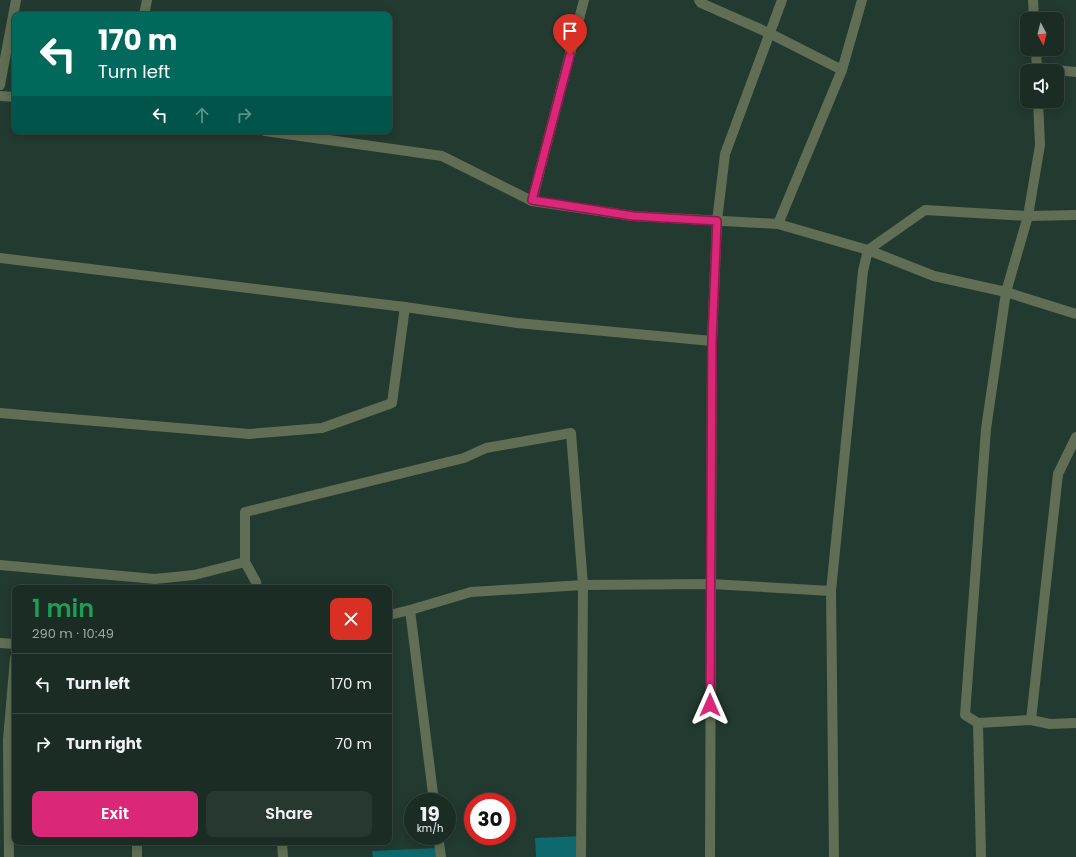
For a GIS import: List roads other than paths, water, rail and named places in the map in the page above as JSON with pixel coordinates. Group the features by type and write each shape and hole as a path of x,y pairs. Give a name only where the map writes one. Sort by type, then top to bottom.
{"street":[{"path":"14,12 16,0"},
{"path":"145,12 147,0"},
{"path":"532,200 584,0"},
{"path":"699,0 701,3 769,33 842,70"},
{"path":"710,857 712,341 717,221 725,154 782,0"},
{"path":"778,224 842,70 862,0"},
{"path":"1033,0 1034,12"},
{"path":"0,85 12,21"},
{"path":"1064,71 1076,72"},
{"path":"0,96 12,97"},
{"path":"1038,108 1040,145 1028,216 1006,292 986,429 966,715 978,723 1031,720 1050,724 1076,723"},
{"path":"286,134 442,156 532,200 633,216 778,224 868,250 934,276 1006,292 1076,314"},
{"path":"834,857 831,591 863,271 868,250 926,210 1028,216 1076,215"},
{"path":"0,258 405,307 517,323 712,341"},
{"path":"0,413 249,434 322,428 392,403 405,307"},
{"path":"256,585 245,562 245,512 464,458 486,448 571,433 583,584 581,857"},
{"path":"1031,720 1058,474 1076,437"},
{"path":"0,565 155,578 194,575 245,562"},
{"path":"392,614 471,592 583,584 711,584 831,591"},
{"path":"410,610 433,793"},
{"path":"0,643 12,644"},
{"path":"9,857 8,740 12,693"},
{"path":"978,723 981,857"},
{"path":"137,845 137,857"},
{"path":"282,845 283,857"},
{"path":"439,845 441,857"}]}
